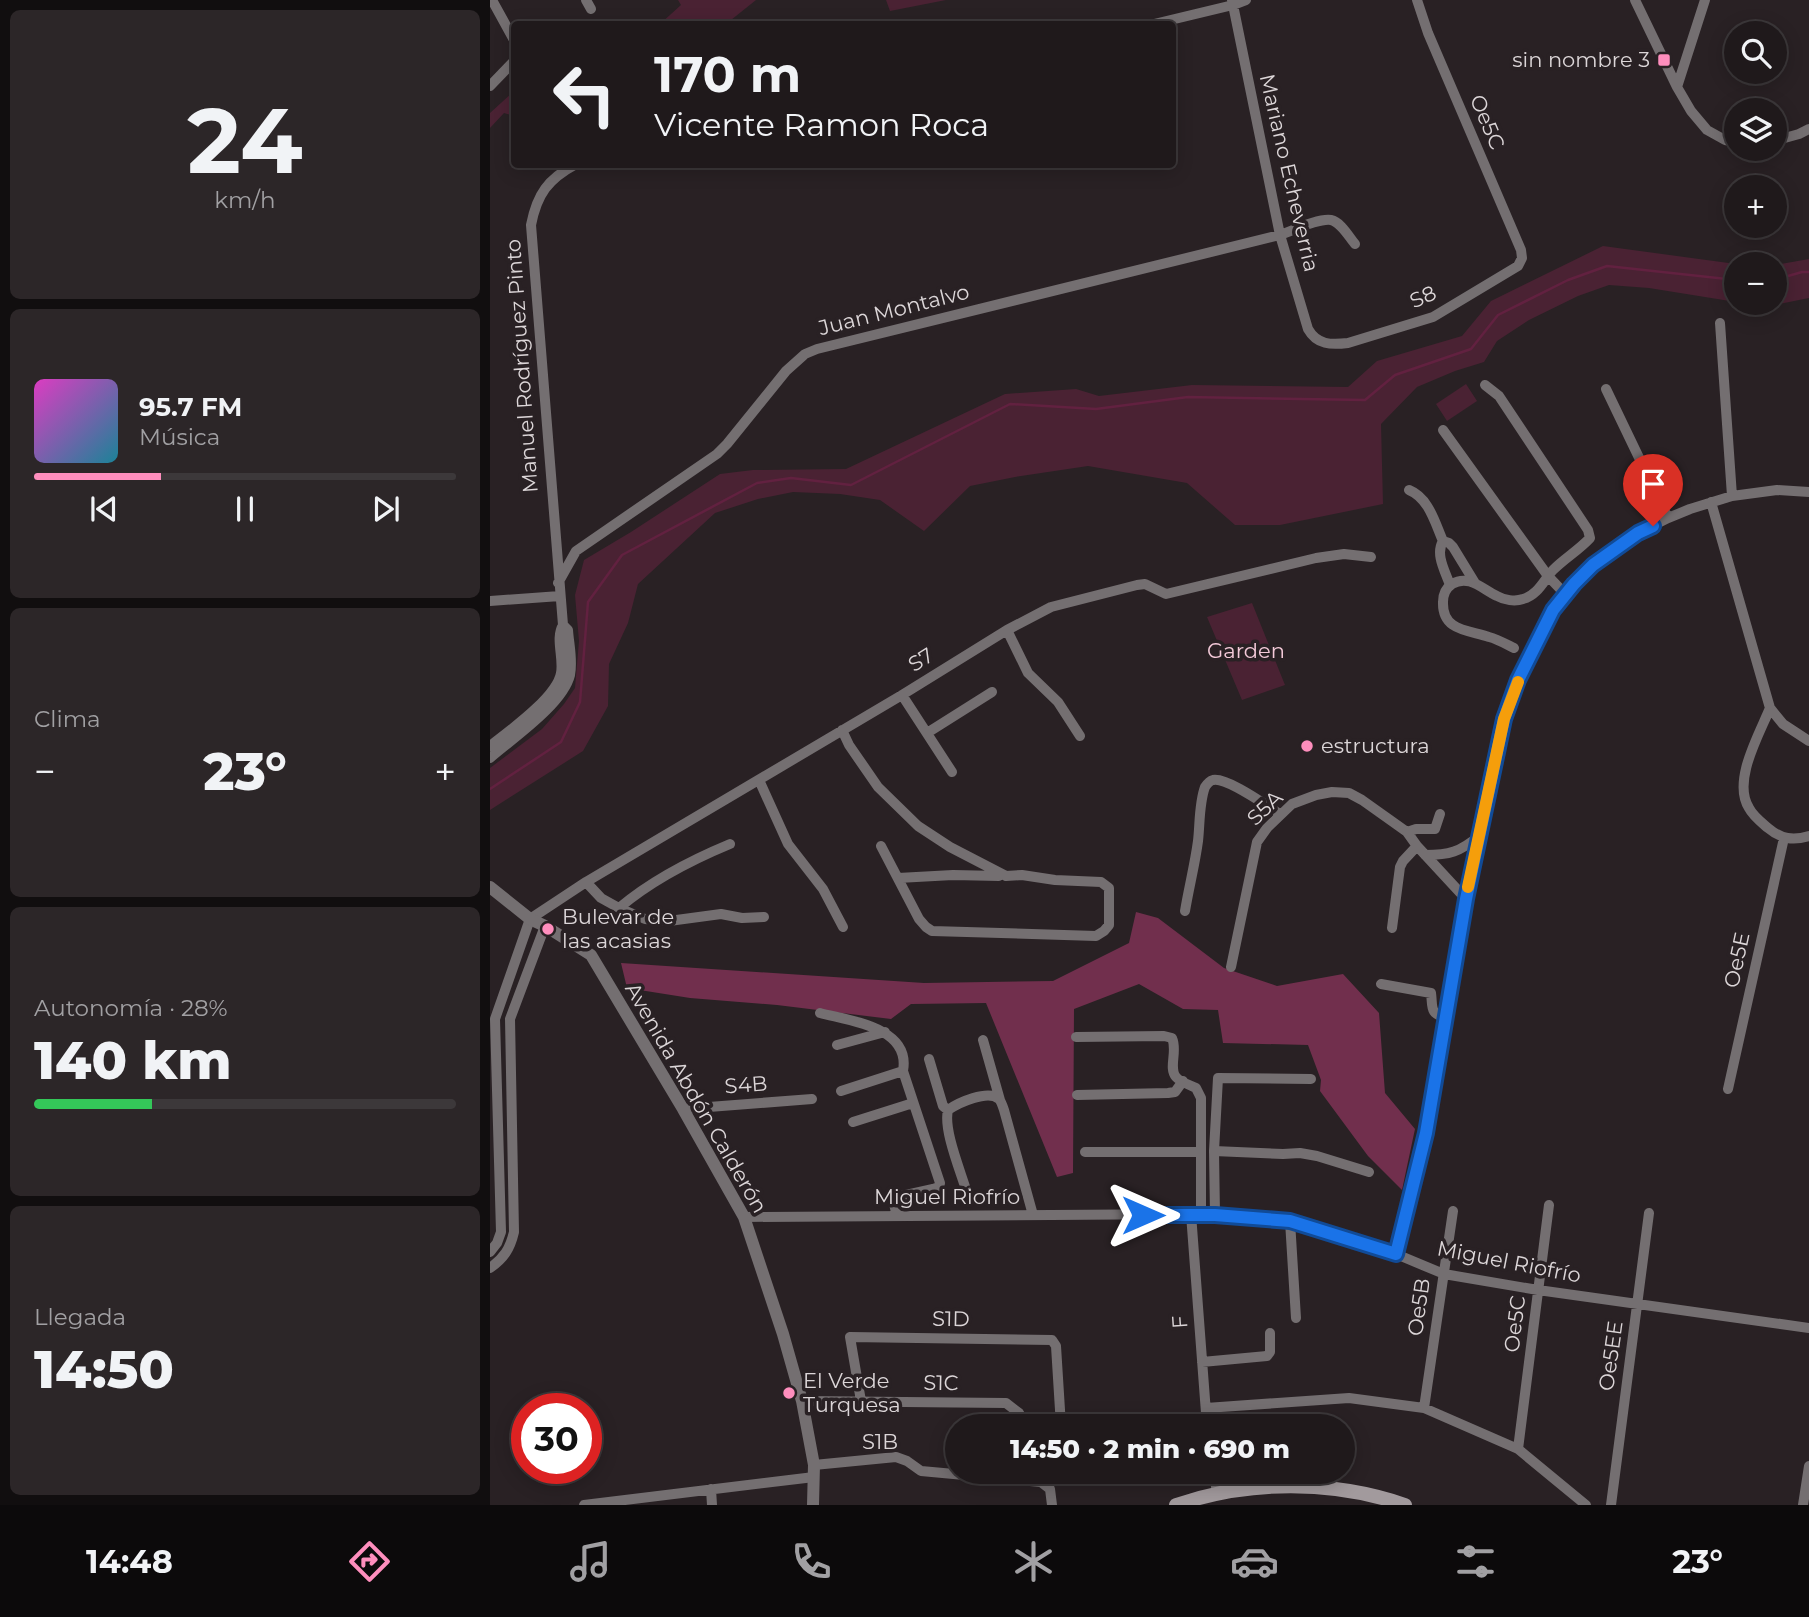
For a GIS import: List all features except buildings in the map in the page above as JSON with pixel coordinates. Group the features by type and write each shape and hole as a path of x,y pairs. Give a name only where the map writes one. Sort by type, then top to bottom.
{"main road":[{"path":"1176,1505 1217,1494 1288,1486 1374,1496 1405,1505"}],"street":[{"path":"492,0 511,35"},
{"path":"1165,21 1246,0"},
{"name":"Oe5C","path":"1417,0 1428,33 1521,250 1522,258"},
{"path":"1635,0 1691,111 1707,130 1724,140"},
{"path":"1677,87 1705,0"},
{"name":"Mariano Echeverria","path":"1233,3 1280,235 1308,329 1319,342 1328,344"},
{"path":"490,86 511,64"},
{"path":"1787,137 1809,129"},
{"name":"Manuel Rodríguez Pinto","path":"558,583 531,225 539,197 548,184 569,168"},
{"name":"Juan Montalvo","path":"558,583 576,551 717,454 786,371 805,354 1280,235 1315,223 1332,220 1355,244"},
{"name":"S8","path":"1328,344 1348,344 1433,317 1518,266 1522,258"},
{"path":"1720,323 1732,496"},
{"path":"1485,385 1499,396 1588,530 1590,538 1531,595 1522,600 1497,596 1475,583 1461,580 1450,584 1444,591 1446,617 1456,628 1491,637 1514,648"},
{"path":"1606,389 1668,518"},
{"path":"1443,430 1548,576 1566,595"},
{"path":"1409,490 1417,493 1426,504 1443,541"},
{"path":"1396,1254 1426,1133 1466,899 1504,719 1518,680 1553,610 1608,552 1668,518 1732,496 1777,490 1809,492"},
{"path":"1711,502 1770,708 1783,724 1809,741"},
{"path":"1443,541 1449,542 1475,583"},
{"path":"1443,541 1439,546 1439,553 1450,584"},
{"name":"S7","path":"530,919 586,882 1007,630 1051,607 1137,585 1145,584 1166,594 1316,558 1344,554 1371,557"},
{"path":"490,758 545,711 565,688 571,664 568,630 563,625 558,583"},
{"path":"490,601 560,596"},
{"path":"490,746 554,689 561,672 559,631 563,625"},
{"path":"1007,630 1028,673 1058,702 1080,736"},
{"path":"926,733 992,692"},
{"path":"902,695 952,772"},
{"path":"1770,708 1744,776 1744,796 1754,815 1773,832 1784,838 1809,836"},
{"path":"842,730 878,787 918,826 960,853 1006,876"},
{"path":"758,780 788,844 823,889 843,927"},
{"path":"1185,911 1208,783 1216,780 1226,783 1280,814"},
{"name":"S5A","path":"1231,967 1257,842 1292,804 1315,795 1349,793 1362,800 1407,832 1466,899"},
{"path":"1407,832 1435,829 1440,814"},
{"path":"1425,855 1456,852 1479,835"},
{"name":"Oe5E","path":"1728,1089 1784,838"},
{"path":"619,908 660,878 730,844"},
{"path":"881,846 919,919 932,931 1096,936 1109,925 1109,888 1101,882 1022,876 953,875 898,878"},
{"path":"1392,928 1400,867 1417,846"},
{"path":"953,875 960,867 960,853"},
{"path":"586,882 601,898 645,919 670,921 721,914 742,918 764,917"},
{"name":"Avenida Abdón Calderón","path":"490,887 530,919 591,955 744,1217 802,1401 814,1471 813,1505"},
{"path":"490,1252 497,1243 500,1232 495,1218 499,1150 493,1075 493,1019 530,919"},
{"path":"490,1268 502,1259 510,1248 514,1232 510,1019 545,926"},
{"path":"1381,984 1430,993 1434,1012 1446,1018"},
{"path":"820,1013 885,1032 895,1040 902,1057 902,1071 940,1182 939,1187 893,1200 897,1216"},
{"path":"493,1019 510,1019"},
{"path":"837,1045 885,1032"},
{"name":"F","path":"1076,1037 1164,1035 1172,1038 1175,1046 1173,1074 1196,1088 1201,1098 1201,1152 1196,1215 1207,1414"},
{"path":"983,1040 1033,1215"},
{"path":"929,1059 943,1106 948,1110"},
{"path":"841,1091 902,1071"},
{"path":"493,1075 511,1074"},
{"path":"1215,1215 1214,1151 1218,1078 1311,1079"},
{"path":"1077,1096 1168,1093 1175,1092 1183,1081"},
{"path":"967,1194 946,1118 948,1110 980,1096 993,1096 1000,1100"},
{"name":"S4B","path":"683,1109 812,1099"},
{"path":"853,1122 913,1103"},
{"path":"499,1150 513,1149"},
{"path":"1214,1151 1300,1153 1369,1172"},
{"path":"1085,1152 1201,1152"},
{"name":"Oe5C","path":"1518,1449 1549,1205"},
{"name":"Oe5B","path":"1424,1408 1452,1211"},
{"name":"Oe5EE","path":"1611,1505 1649,1213"},
{"name":"Miguel Riofrío","path":"744,1217 1215,1215 1290,1221 1396,1254 1444,1273 1538,1290 1809,1328"},
{"path":"495,1218 514,1217"},
{"path":"1290,1221 1296,1318"},
{"path":"1202,1363 1266,1356 1270,1352 1270,1333"},
{"name":"S1D","path":"861,1401 850,1337 1052,1340 1056,1346 1060,1414"},
{"path":"1206,1408 1349,1398 1424,1408 1518,1449 1586,1505"},
{"name":"S1C","path":"802,1401 1006,1403 1020,1414"},
{"name":"S1B","path":"814,1471 895,1457 907,1461 921,1471 1041,1482 1051,1489 1052,1505"},
{"path":"1803,1505 1809,1466"},
{"path":"584,1505 710,1489 814,1471"},
{"path":"1216,1484 1217,1494"},
{"path":"710,1489 712,1505"}],"green space":[{"path":"678,0 756,0 730,21 663,21 681,5"},
{"path":"886,0 946,0 890,11"},
{"path":"511,94 511,115 504,113 490,128 490,113"},
{"path":"1603,246 1724,262 1724,300 1649,288 1609,285 1578,296 1529,320 1497,341 1484,362 1417,387 1381,424 1383,504 1280,525 1235,525 1187,483 1088,466 970,486 924,531 880,500 840,494 793,492 758,499 715,513 638,584 628,623 609,664 608,706 583,751 490,810 490,768 542,729 575,688 579,641 575,595 584,560 720,474 753,470 846,469 1005,394 1076,389 1099,396 1192,385 1348,387 1377,361 1462,336 1491,301"},
{"path":"1809,259 1809,298 1787,302 1787,263"},
{"path":"1466,384 1477,401 1447,421 1436,404"},
{"name":"Garden","path":"1252,603 1285,685 1242,700 1207,617"}],"shaded area":[{"path":"1136,912 1158,918 1224,968 1277,986 1343,974 1379,1013 1385,1093 1415,1129 1402,1190 1368,1156 1320,1091 1321,1080 1308,1045 1223,1043 1218,1010 1183,1009 1139,984 1074,1009 1073,1173 1057,1177 986,1003 911,1004 891,1019 690,998 627,988 621,963 924,983 1053,981 1129,943"}],"waterway":[{"path":"490,789 561,742 580,702 588,602 622,555 757,483 791,478 851,485 1010,404 1096,409 1188,397 1365,400 1395,375 1471,349 1498,315 1568,280 1607,266 1724,279"},
{"path":"1787,276 1809,272"}],"slow traffic":[{"path":"1468,887 1504,719 1518,682"}],"place":[{"name":"sin nombre 3","path":"1664,60"},
{"name":"estructura","path":"1307,746"},
{"name":"Bulevar de las acasias","path":"548,929"},
{"name":"El Verde Turquesa","path":"789,1393"}],"route":[{"path":"1143,1215 1215,1215 1290,1221 1396,1254 1426,1133 1466,899 1504,719 1518,680 1553,610 1574,584 1608,552 1653,526"}]}
